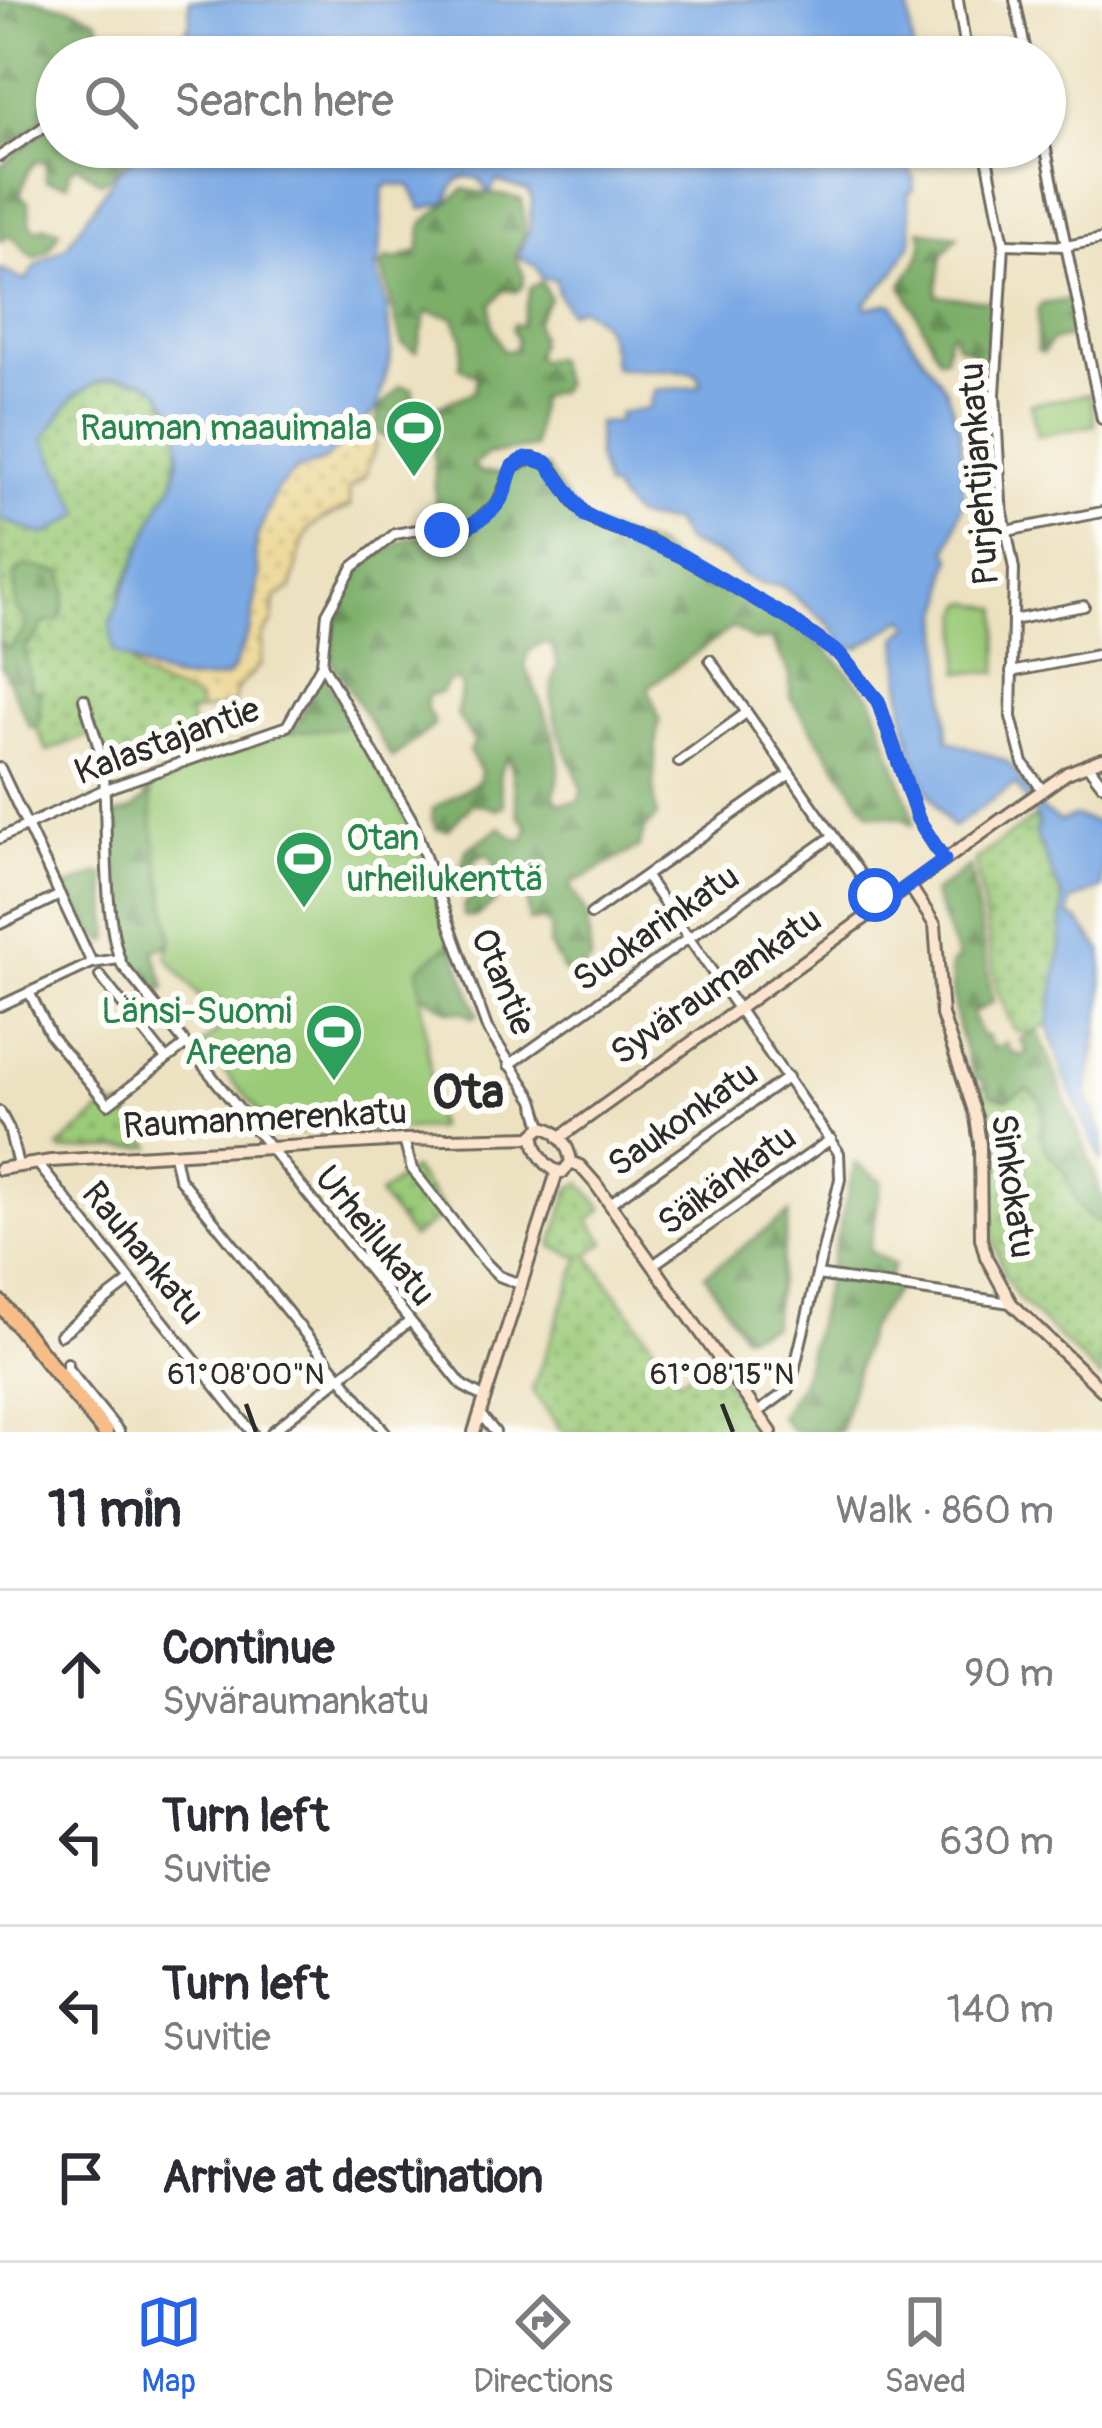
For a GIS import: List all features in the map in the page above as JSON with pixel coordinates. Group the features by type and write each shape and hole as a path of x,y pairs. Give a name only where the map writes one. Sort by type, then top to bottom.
{"highway":[{"path":"0,1303 105,1432"}],"main road":[{"name":"Syväraumankatu","path":"560,1138 737,1006 1024,804 1102,759"},
{"name":"Sinkokatu","path":"910,886 931,916 938,937 942,1015 969,1092 980,1144 981,1238 996,1281 1011,1303 1102,1390"},
{"path":"557,1172 548,1166 538,1132 553,1130 560,1138 571,1162 580,1166 609,1204 771,1432"},
{"name":"Raumanmerenkatu","path":"0,1168 538,1132"},
{"path":"557,1172 569,1168 571,1162"},
{"path":"474,1432 557,1172"}],"street":[{"path":"958,0 964,36"},
{"path":"1016,0 1023,36"},
{"path":"0,156 36,132"},
{"name":"Purjehtijankatu","path":"989,168 1004,244 995,394 1014,569 1011,717 1017,749 1040,793"},
{"path":"1050,168 1102,418"},
{"path":"1004,244 1066,246 1102,239"},
{"path":"322,664 327,614 353,567 395,534 423,529 454,532 468,527 497,504 513,466 526,458 539,459 551,466 585,515 682,556 818,637 856,671 884,714 918,819 944,860"},
{"path":"1007,531 1102,512"},
{"path":"1013,620 1084,606"},
{"path":"1011,673 1102,654"},
{"path":"710,660 882,905"},
{"name":"Kalastajantie","path":"0,838 104,790 287,726 322,664"},
{"name":"Otantie","path":"322,664 412,820 481,1013 533,1100 538,1132"},
{"path":"0,1006 92,963 119,959 104,770 84,699"},
{"path":"680,762 746,713"},
{"path":"1087,764 1102,784"},
{"path":"0,769 92,963"},
{"path":"591,914 790,774"},
{"name":"Suokarinkatu","path":"509,1065 833,836"},
{"path":"646,877 839,1153 840,1180 791,1382 781,1397 757,1413"},
{"path":"0,923 60,895"},
{"name":"Urheilukatu","path":"119,959 463,1386 484,1398"},
{"path":"100,976 166,1060"},
{"path":"29,992 45,1027 108,1104 184,1045"},
{"name":"Saukonkatu","path":"609,1204 788,1077"},
{"path":"0,1112 18,1165"},
{"name":"Säikänkatu","path":"653,1265 831,1139"},
{"path":"404,1140 412,1169 485,1262 499,1276 522,1285"},
{"path":"174,1155 179,1178 385,1432"},
{"name":"Rauhankatu","path":"38,1163 252,1432"},
{"path":"818,1274 1011,1303"},
{"path":"61,1335 130,1281"},
{"path":"272,1432 410,1321"},
{"path":"67,1363 119,1432"},
{"path":"480,1414 495,1432"}],"green space":[{"path":"0,0 37,0 97,20 104,36 36,36 36,125 0,150"},
{"path":"36,136 36,161 20,195 28,202 36,230 45,226 60,231 48,251 35,258 9,236 0,241 0,167"},
{"path":"46,168 74,168 68,184 46,181"},
{"path":"81,168 121,168 101,183"},
{"path":"464,189 522,200 525,233 515,255 524,276 522,287 516,292 505,290 491,304 492,325 503,351 514,350 517,340 512,329 514,324 521,326 531,287 541,282 550,298 535,322 540,340 535,356 554,358 563,385 539,397 534,447 486,455 473,466 480,472 515,474 521,467 547,467 587,523 656,546 683,568 770,612 826,649 872,698 913,825 903,818 869,813 790,697 790,675 771,639 754,641 733,627 648,687 660,720 654,769 657,816 645,829 639,847 570,885 587,915 591,961 582,971 564,972 549,945 551,928 544,920 529,921 527,898 520,887 508,883 476,917 464,916 464,905 488,883 495,863 487,854 461,870 466,850 500,827 524,840 528,827 518,815 509,756 500,773 504,805 497,809 473,803 448,830 437,829 433,809 479,781 481,771 469,751 475,743 457,715 462,685 457,680 447,682 441,693 428,695 426,707 435,725 392,758 332,661 335,615 350,578 369,560 409,538 436,535 434,448 429,442 392,440 377,433 379,412 401,386 413,389 415,409 425,416 431,409 474,392 477,377 460,367 463,339 453,317 427,312 416,352 402,344 381,265 388,258 419,251 422,224","holes":["541,643 551,644 558,665 553,712 582,789 578,802 558,803 553,794 558,781 556,748 524,664 529,651"]},
{"path":"920,230 958,236 942,255 936,295 996,302 992,375 980,372 974,352 956,345 954,332 945,357 939,358 902,285 921,252"},
{"path":"1067,300 1077,330 1074,336 1051,341 1043,353 1037,350 1038,309"},
{"path":"120,377 148,382 160,391 181,432 173,485 119,594 198,700 200,711 190,713 194,751 103,781 93,734 47,751 0,648 0,519 44,535 82,514 44,438 74,397"},
{"path":"1090,394 1095,425 1037,436 1031,404"},
{"path":"25,565 63,573 65,592 58,621 43,623 25,647 31,688 41,693 38,726 30,727 1,665 0,643 9,649 24,631 26,617 16,610 14,576"},
{"path":"971,602 999,609 998,673 960,672 961,612"},
{"path":"319,676 324,676 413,831 478,1015 449,1011 419,993 287,733 299,721"},
{"name":"Otan urheilukenttä","path":"355,726 413,831 452,941 418,969 437,1128 278,1133 201,1045 241,1012 241,1005 216,1001 208,1007 166,956 173,940 153,828 150,781 287,733"},
{"path":"148,783 172,940 167,947 154,950 165,987 159,993 154,993 133,965 123,941 113,823 115,815 145,799 144,784"},
{"path":"1035,817 1040,828 1036,832 1063,899 1061,948 1048,1025 1026,1034 1014,1030 997,990 975,860"},
{"path":"970,866 993,1002 972,1014 993,1049 1006,1043 1011,1052 1022,1056 1027,1052 1020,1040 1038,1031 1093,1169 1102,1200 1102,1224 1081,1209 1064,1172 1044,1145 1043,1108 1036,1096 1027,1089 1007,1100 991,1095 985,1082 974,1077 953,994 951,965 958,959 933,893"},
{"path":"99,873 105,875 107,942 93,933 65,888"},
{"path":"986,1085 991,1095 1027,1089 1041,1102 1044,1144 1081,1209 1102,1224 1102,1379 1019,1299 1005,1277 993,1239 990,1141 976,1089"},
{"path":"110,1104 115,1110 121,1106 152,1147 62,1151 58,1147"},
{"path":"855,1163 882,1181 869,1250 894,1265 887,1282 899,1286 868,1329 840,1432 793,1432 780,1416 802,1381"},
{"path":"412,1169 446,1212 412,1238 379,1195"},
{"path":"581,1183 603,1209 589,1220 605,1242 588,1255 679,1380 709,1359 762,1432 562,1432 532,1390 580,1258 552,1246 569,1189"},
{"path":"789,1213 772,1326 743,1335 705,1275"}],"sand":[{"path":"365,420 376,444 364,478 349,489 350,507 319,521 305,537 292,588 275,598 273,622 263,635 261,664 237,688 233,706 200,711 198,700 137,670 131,662 157,674 195,680 233,669 250,629 259,576 257,536 277,489 295,471 324,461"}],"water":[{"path":"189,0 908,0 911,36 185,36"},
{"path":"122,168 908,168 914,178 908,194 912,241 894,273 865,303 867,308 894,305 905,331 946,389 960,431 964,500 948,550 952,558 941,613 948,740 1008,762 1043,811 1060,822 1075,816 1102,825 1102,888 1071,901 1069,915 1102,951 1102,1003 1087,1095 1102,1136 1102,1161 1065,1078 1048,1025 1061,948 1063,899 1035,832 1039,828 1036,815 1015,784 952,828 936,804 915,759 905,714 898,636 911,626 905,618 859,648 844,645 829,624 782,586 762,584 722,557 686,542 673,522 636,517 606,488 597,456 598,423 618,422 619,413 648,409 655,390 699,387 701,381 688,371 615,368 609,338 599,320 580,307 569,312 558,294 556,279 542,279 537,267 518,257 529,231 532,199 528,191 497,181 489,194 479,179 466,177 454,185 447,202 422,209 410,186 389,184 383,189 376,268 387,308 391,355 377,409 324,461 295,471 277,489 257,536 259,576 250,629 233,669 217,679 184,680 155,673 114,652 110,623 160,504 173,485 180,423 160,391 147,382 119,377 101,380 75,395 44,438 82,514 44,535 0,519 0,269 25,281 37,265 67,246"}],"place":[{"name":"Rauman maauimala","path":"414,479"},
{"name":"Otan urheilukenttä","path":"304,910"},
{"name":"Länsi-Suomi Areena","path":"334,1083"}],"district":[{"name":"Ota","path":"468,1093"}],"route":[{"path":"442,530 462,530 476,521 497,504 508,470 526,458 539,459 551,466 585,515 682,556 831,647 878,701 918,819 944,860 882,905 875,895"}]}
